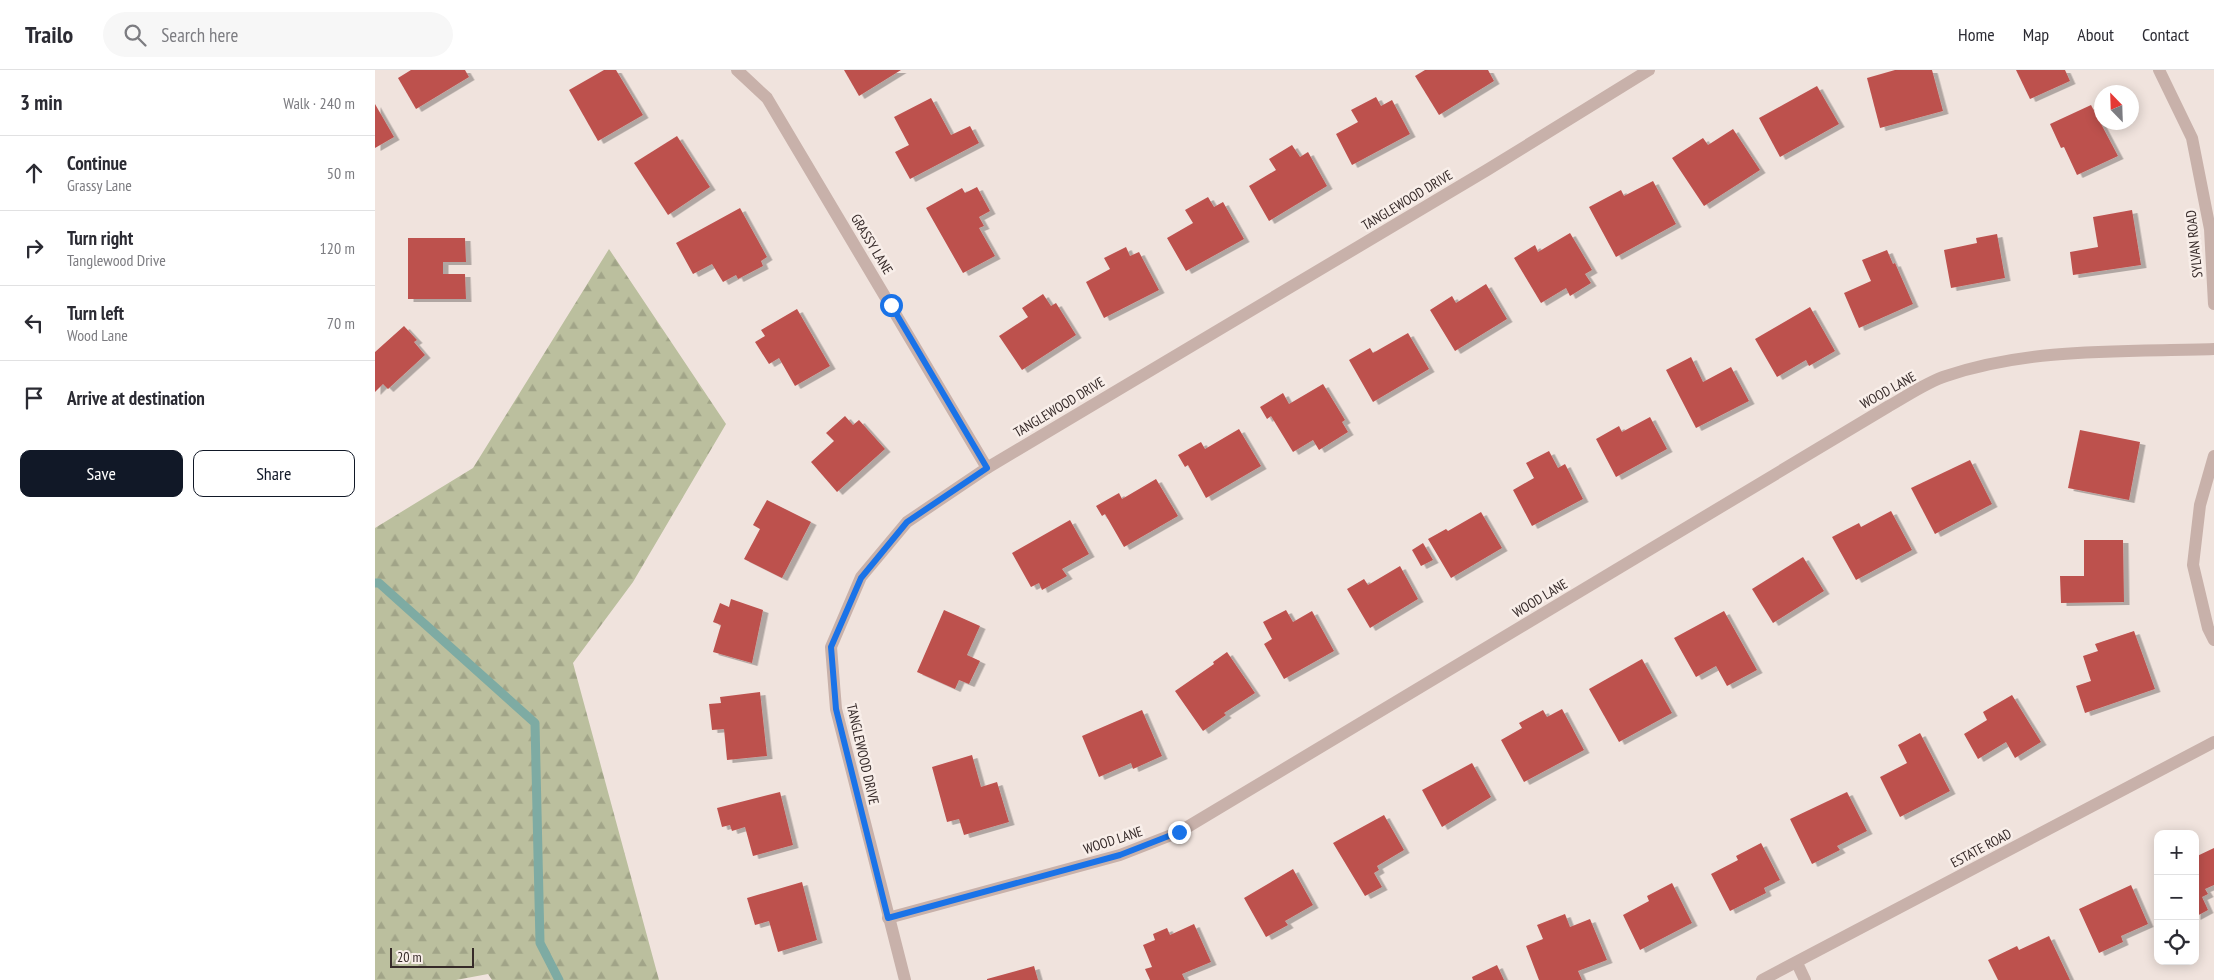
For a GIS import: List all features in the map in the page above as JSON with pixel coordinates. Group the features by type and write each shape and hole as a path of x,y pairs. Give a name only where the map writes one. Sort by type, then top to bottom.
{"street":[{"name":"GRASSY LANE","path":"737,70 767,98 987,468"},
{"name":"TANGLEWOOD DRIVE","path":"905,980 836,709 831,647 861,578 907,522 987,468 1478,175 1649,70"},
{"name":"SYLVAN ROAD","path":"2159,70 2192,138 2210,230 2214,304"},
{"name":"WOOD LANE","path":"888,918 1120,855 1179,832 1889,406 1945,376 1995,363 2057,354 2214,349"},
{"path":"2214,456 2201,505 2193,564 2208,628 2214,640"},
{"name":"ESTATE ROAD","path":"1763,980 2214,742"},
{"path":"1797,963 1805,980"}],"green space":[{"path":"609,249 726,424 633,582 573,663 659,980 492,980 488,974 456,980 375,980 375,528 473,468"}],"building":[{"path":"411,70 465,70 469,77 416,109 398,78"},
{"path":"604,70 616,70 643,115 598,141 569,90"},
{"path":"844,70 901,70 859,96"},
{"path":"1425,70 1488,70 1494,81 1439,115 1415,76"},
{"path":"1895,70 1932,70 1943,111 1880,128 1867,78"},
{"path":"2016,70 2065,70 2070,81 2030,99"},
{"path":"1817,86 1839,124 1780,157 1759,118"},
{"path":"1376,97 1381,106 1392,100 1410,134 1352,165 1336,134 1358,122 1351,110"},
{"path":"931,98 951,135 970,126 979,143 910,179 895,152 909,145 894,117"},
{"path":"375,104 394,137 375,148"},
{"path":"2091,105 2094,111 2094,130 2104,130 2118,156 2077,175 2064,147 2061,148 2050,124"},
{"path":"1733,129 1760,170 1704,206 1672,158 1703,138 1708,145"},
{"path":"677,136 710,187 668,215 634,163"},
{"path":"1292,145 1300,157 1308,152 1327,186 1269,221 1249,186 1276,170 1269,159"},
{"path":"1653,181 1676,224 1616,257 1589,207 1621,190 1624,196"},
{"path":"977,187 990,211 979,217 984,226 979,228 995,256 963,273 926,208 962,188 965,193"},
{"path":"1208,197 1214,207 1223,202 1244,239 1186,271 1167,238 1193,223 1185,210"},
{"path":"740,208 767,257 761,261 763,266 738,279 736,275 723,282 712,264 693,274 676,243"},
{"path":"2132,210 2141,265 2073,275 2070,252 2098,247 2093,217"},
{"path":"1570,233 1592,270 1585,274 1591,283 1570,296 1566,288 1541,303 1514,258 1535,245 1538,252"},
{"path":"1997,234 2005,278 1951,288 1944,250 1977,243 1976,238"},
{"path":"408,238 465,238 466,262 443,262 443,274 465,274 466,299 408,299"},
{"path":"1126,247 1130,256 1139,252 1159,290 1104,318 1086,282 1110,269 1104,258"},
{"path":"1887,250 1893,264 1895,263 1913,304 1859,328 1844,293 1871,281 1862,260"},
{"path":"1486,284 1507,319 1455,351 1430,310 1452,296 1456,303"},
{"path":"1043,294 1051,306 1056,303 1076,335 1022,370 999,336 1028,317 1022,308"},
{"path":"1810,307 1835,351 1809,366 1806,360 1777,377 1755,339"},
{"path":"797,309 830,366 795,386 779,358 769,364 755,342 765,336 761,330"},
{"path":"404,326 417,340 414,342 425,355 388,389 383,384 375,392 375,352"},
{"path":"1408,333 1429,369 1373,402 1349,360 1370,348 1373,353"},
{"path":"1691,357 1703,382 1731,367 1749,401 1696,428 1666,370"},
{"path":"1323,384 1345,420 1342,422 1348,432 1319,450 1313,440 1293,452 1271,416 1267,419 1260,407 1283,393 1289,404"},
{"path":"845,416 853,425 859,420 885,449 837,492 811,462 834,441 826,433"},
{"path":"1650,417 1667,449 1616,477 1596,439 1619,426 1622,432"},
{"path":"1239,429 1261,466 1206,498 1188,465 1185,467 1178,455 1201,442 1205,449"},
{"path":"2080,430 2140,442 2129,500 2068,488"},
{"path":"1549,451 1558,468 1565,464 1583,499 1532,526 1513,490 1534,478 1526,463"},
{"path":"1970,460 1992,504 1935,534 1911,488"},
{"path":"1156,479 1178,516 1124,547 1105,514 1102,516 1096,506 1119,493 1122,499"},
{"path":"767,500 811,522 782,578 744,559 760,529 753,525"},
{"path":"1891,511 1912,550 1856,580 1832,537 1859,523 1861,527"},
{"path":"1481,512 1502,548 1451,578 1428,539 1446,529 1448,531"},
{"path":"1070,520 1089,554 1062,569 1067,576 1042,590 1039,583 1031,587 1012,553"},
{"path":"2084,540 2123,540 2124,602 2061,603 2060,576 2084,576"},
{"path":"1423,543 1433,560 1421,566 1412,550"},
{"path":"1803,557 1824,591 1773,623 1752,589"},
{"path":"1400,566 1418,599 1370,628 1347,589 1364,579 1368,585"},
{"path":"731,599 763,610 752,663 713,652 721,625 713,622 720,603 729,607"},
{"path":"944,610 980,626 967,655 980,661 969,684 959,680 955,689 917,672"},
{"path":"1286,610 1293,622 1312,611 1334,651 1284,679 1264,644 1272,639 1263,622"},
{"path":"1724,611 1757,670 1727,686 1716,666 1696,677 1674,638"},
{"path":"2134,631 2155,689 2085,713 2076,686 2091,681 2083,656 2098,651 2095,644"},
{"path":"1227,652 1255,693 1224,713 1226,715 1203,731 1175,691 1214,664 1213,662"},
{"path":"1642,659 1672,713 1619,742 1589,689"},
{"path":"760,692 767,756 727,760 724,729 712,730 709,704 721,703 720,697"},
{"path":"2012,695 2041,742 2015,758 2006,742 1978,759 1964,734 1987,720 1983,712"},
{"path":"1562,709 1584,750 1524,782 1501,740 1522,728 1519,723 1543,710 1547,717"},
{"path":"1142,710 1162,756 1133,769 1131,763 1099,777 1082,736"},
{"path":"1920,733 1950,791 1900,817 1880,777 1907,763 1898,745"},
{"path":"972,755 981,787 997,782 1009,822 964,835 959,819 947,822 932,767"},
{"path":"1472,763 1491,797 1442,827 1422,790"},
{"path":"780,792 793,845 753,856 745,827 732,831 730,825 722,827 717,808"},
{"path":"1847,792 1867,831 1837,846 1840,850 1812,864 1790,819"},
{"path":"1384,815 1404,850 1377,866 1379,870 1374,873 1382,887 1365,896 1333,843"},
{"path":"1761,843 1780,880 1764,888 1766,893 1730,911 1711,874 1738,860 1736,856"},
{"path":"2214,848 2214,885 2205,889 2208,894 2202,897 2208,910 2199,915 2199,875 2199,855"},
{"path":"1293,869 1313,905 1285,921 1288,925 1266,937 1244,898"},
{"path":"802,882 817,940 778,952 769,921 755,925 747,898"},
{"path":"1672,883 1692,923 1640,950 1623,915 1649,901 1647,896"},
{"path":"2131,885 2148,924 2121,936 2123,942 2099,953 2079,909"},
{"path":"1565,914 1570,927 1590,919 1607,960 1578,971 1582,980 1539,980 1526,946 1543,939 1537,925"},
{"path":"1194,924 1211,962 1182,974 1185,980 1150,980 1145,969 1152,967 1143,945 1155,940 1153,934 1167,928 1170,935"},
{"path":"2049,936 2070,980 1998,980 1988,960 2017,946 2019,950"},
{"path":"1497,965 1504,980 1473,980 1472,977"},
{"path":"1034,966 1038,980 987,980 987,979"}],"waterway":[{"path":"375,583 379,583 535,723 540,943 559,980"}],"route":[{"path":"891,305 987,468 907,522 861,578 831,647 836,709 888,918 1120,855 1179,832"}]}
